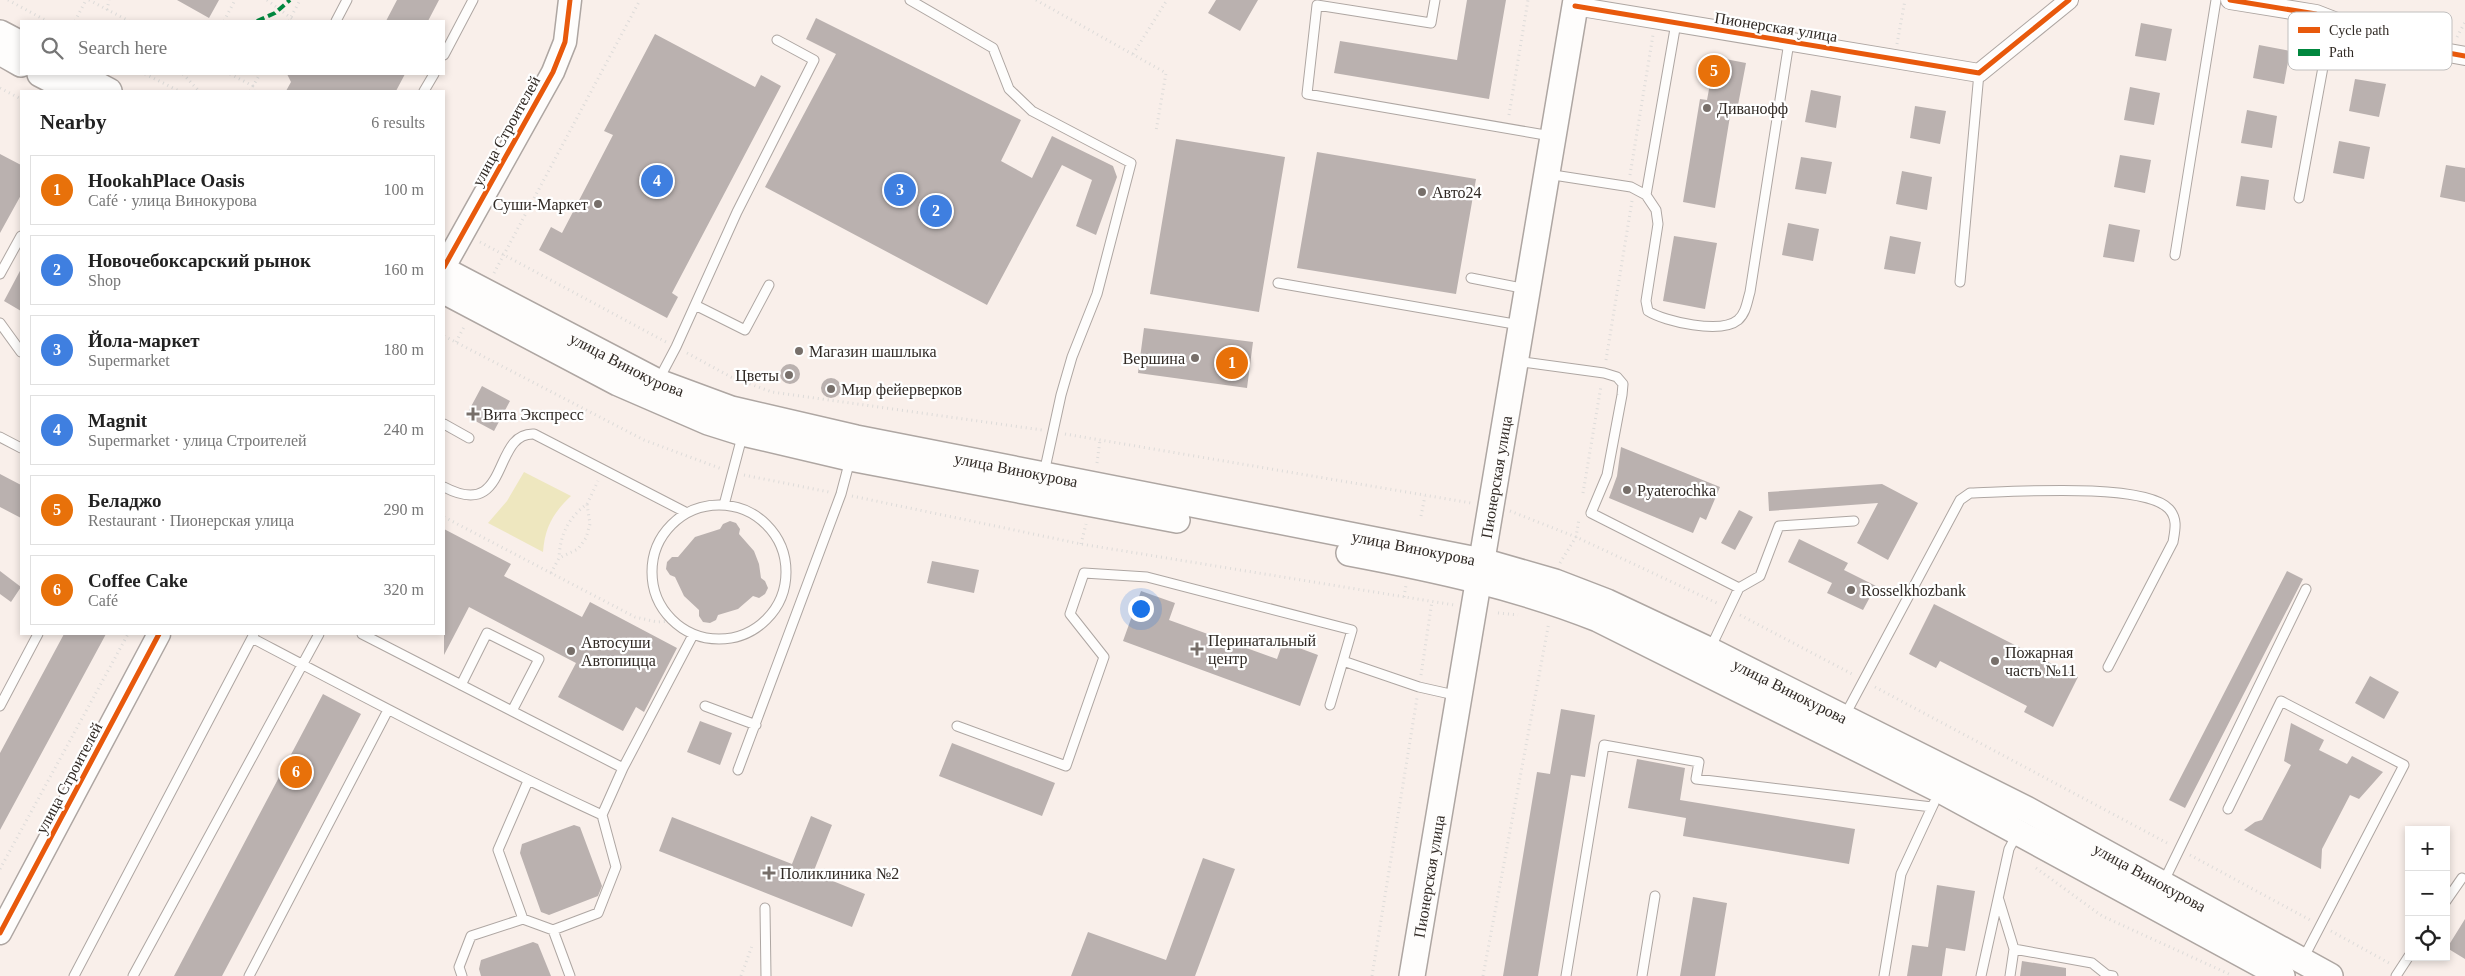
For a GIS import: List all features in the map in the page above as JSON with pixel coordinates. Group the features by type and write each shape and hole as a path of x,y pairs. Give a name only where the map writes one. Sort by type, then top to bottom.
{"main road":[{"name":"Пионерская улица","path":"1412,976 1576,3"},
{"path":"0,33 20,43"},
{"path":"0,52 20,63"},
{"path":"42,75 71,90"},
{"path":"78,75 105,90"},
{"name":"улица Винокурова","path":"445,270 658,382 731,409 853,448"},
{"name":"улица Винокурова","path":"445,291 618,383 683,412 743,433 853,448 1042,485 1411,564 1480,570 1555,582 1608,602 1710,650 1844,717 1942,785"},
{"name":"улица Винокурова","path":"1480,570 1598,620 1942,785 2020,826 2282,976"},
{"name":"улица Винокурова","path":"2020,826 2162,883 2330,976"}],"street":[{"name":"улица Строителей","path":"445,267 553,72 564,42 570,0"},
{"path":"1979,73 2069,0"},
{"path":"2230,0 2298,12"},
{"name":"Пионерская улица","path":"1576,3 1676,23 1979,73"},
{"path":"2452,54 2465,56"},
{"name":"улица Строителей","path":"0,933 10,906 158,635"}],"lane":[{"path":"337,20 347,0"},
{"path":"445,53 473,0"},
{"path":"910,0 993,48 1009,89 1032,111 1131,163 1097,294 1072,357 1052,432 1042,485"},
{"path":"1435,0 1431,23 1316,2 1307,94 1553,136"},
{"path":"2175,255 2216,0"},
{"path":"1646,195 1676,23"},
{"path":"658,382 676,348 737,212 814,60 777,40"},
{"path":"1547,174 1631,187 1646,195 1656,210 1658,224 1646,301 1648,311 1659,318 1707,326 1723,327 1736,321 1744,313 1750,292 1789,42"},
{"path":"2299,198 2322,70"},
{"path":"1960,282 1979,73"},
{"path":"425,90 433,75"},
{"path":"0,274 20,238"},
{"path":"1471,278 1528,289"},
{"path":"1278,283 1522,325"},
{"path":"695,305 745,330 769,285"},
{"path":"0,323 20,351"},
{"path":"1515,361 1604,373 1617,377 1623,384 1622,395 1607,475 1592,514 1739,588"},
{"path":"445,425 469,438"},
{"path":"724,505 743,433"},
{"path":"445,488 460,495 468,496 482,492 495,480 515,442 528,434 541,437 687,513"},
{"path":"0,437 20,447"},
{"path":"738,770 841,494 853,448"},
{"path":"1844,717 1960,500 1970,493 2110,491 2149,499 2169,509 2176,522 2173,542 2108,667"},
{"path":"712,505 724,505 750,513 771,530 779,541 786,567 782,594 768,617 747,633 720,639 694,634 672,621 655,594 651,576 652,563 660,539 676,520 687,513 712,505"},
{"path":"1710,650 1739,588 1760,576 1779,526 1854,521"},
{"path":"957,726 1066,766 1104,658 1070,614 1084,572 1147,577 1352,630 1330,705"},
{"path":"2162,883 2306,589"},
{"path":"461,684 487,633 539,659 512,711"},
{"path":"462,976 459,967 471,936 523,919 553,930 598,913 616,867 602,815 623,768 694,634"},
{"path":"0,706 37,635"},
{"path":"133,976 318,635"},
{"path":"364,635 623,768"},
{"path":"74,976 253,636 388,710 528,781 602,815"},
{"path":"1343,661 1419,687 1459,696"},
{"path":"2228,809 2281,700 2404,765 2303,960"},
{"path":"705,706 756,725"},
{"path":"249,976 388,710"},
{"path":"1566,976 1604,745 1699,762 1696,780 1942,785 1901,874 1884,976"},
{"path":"523,919 498,850 528,781"},
{"path":"1981,976 1999,900 2020,826"},
{"path":"2450,895 2462,878"},
{"path":"1642,976 1655,896"},
{"path":"1999,900 2014,949 2010,976"},
{"path":"765,908 766,976"},
{"path":"553,930 570,976"},
{"path":"2014,949 2092,963 2108,975 2113,976"},
{"path":"2398,972 2406,961"}],"path":[{"path":"8,0 45,20"},
{"path":"77,20 88,0 127,20"},
{"path":"107,10 109,0"},
{"path":"225,20 235,0"},
{"path":"267,0 289,20 300,0"},
{"path":"492,278 640,0"},
{"path":"1036,0 1166,73 1156,131"},
{"path":"1133,54 1167,0"},
{"path":"1506,128 1528,0"},
{"path":"1894,59 1905,0"},
{"path":"1582,499 1632,203 1630,175 1650,53"},
{"path":"147,75 177,90"},
{"path":"184,75 198,90"},
{"path":"232,75 253,86"},
{"path":"252,90 259,75"},
{"path":"0,88 20,99"},
{"path":"463,234 731,377 772,392 1052,432 1476,504"},
{"path":"456,342 469,318"},
{"path":"445,336 644,440 758,479 841,494 1081,544 1457,606"},
{"path":"1097,464 1100,440"},
{"path":"551,573 559,558 560,542 566,527 575,514 587,504 605,470"},
{"path":"1421,516 1425,496"},
{"path":"559,558 578,549 586,538 590,524 587,504"},
{"path":"1510,510 1576,537 1730,609 2320,925 2398,972"},
{"path":"1081,544 1088,516"},
{"path":"445,518 635,617 657,622 672,621"},
{"path":"1559,566 1576,537 1579,518"},
{"path":"1372,976 1432,601"},
{"path":"1498,613 1524,616"},
{"path":"1541,619 1558,624"},
{"path":"1482,976 1549,620"},
{"path":"0,869 127,635"},
{"path":"2020,826 2102,916 2234,976"}],"shaded area":[{"path":"524,472 571,496 559,508 551,521 543,552 488,523 507,501"}],"building":[{"path":"177,0 219,0 209,18"},
{"path":"397,0 439,0 429,20 387,20"},
{"path":"1216,0 1258,0 1240,31 1208,13"},
{"path":"1467,0 1506,0 1489,99 1334,73 1340,41 1457,60"},
{"path":"816,18 1021,120 1001,161 1032,178 1052,136 1113,166 1117,177 1096,235 1076,226 1092,180 1062,165 987,305 765,187 836,54 806,39"},
{"path":"2141,23 2172,29 2166,61 2135,56"},
{"path":"655,34 755,87 761,75 781,86 672,293 678,297 667,318 539,250 551,227 562,233 613,135 604,131"},
{"path":"2259,45 2288,51 2284,84 2253,78"},
{"path":"1715,57 1746,63 1738,105 1732,104 1715,208 1683,202 1700,99 1707,100"},
{"path":"288,75 404,75 397,90 287,90 291,82"},
{"path":"2355,79 2386,84 2379,117 2349,111"},
{"path":"2130,87 2160,93 2154,125 2124,120"},
{"path":"1811,90 1841,96 1836,128 1805,122"},
{"path":"1915,106 1946,111 1940,144 1910,138"},
{"path":"2247,110 2277,116 2272,148 2241,143"},
{"path":"1176,139 1285,157 1259,312 1150,294"},
{"path":"2339,141 2370,147 2364,179 2333,173"},
{"path":"1317,152 1476,179 1456,294 1297,268"},
{"path":"0,154 20,164 20,197 0,233"},
{"path":"2120,155 2151,160 2145,193 2114,187"},
{"path":"1801,157 1832,162 1826,194 1795,189"},
{"path":"2446,165 2465,168 2465,202 2440,197"},
{"path":"1902,171 1932,177 1927,210 1896,204"},
{"path":"2241,176 2269,180 2265,210 2236,206"},
{"path":"1788,223 1819,229 1813,261 1782,255"},
{"path":"2109,224 2140,230 2134,262 2103,257"},
{"path":"1674,236 1717,243 1705,309 1663,301"},
{"path":"1890,236 1921,242 1915,274 1884,269"},
{"path":"20,271 20,310 4,301"},
{"name":"Вершина","path":"1144,328 1253,342 1247,388 1138,373"},
{"path":"786,364 794,364 800,370 800,378 794,384 786,384 780,378 780,370"},
{"path":"827,378 835,378 841,384 841,392 835,398 827,398 821,392 821,384"},
{"path":"482,386 510,401 494,431 466,416"},
{"path":"1621,447 1720,487 1706,520 1700,517 1693,533 1609,498 1617,476"},
{"path":"0,474 20,484 20,517 0,507"},
{"path":"1882,484 1918,503 1888,560 1857,543 1878,503 1769,511 1768,492"},
{"path":"1739,510 1753,517 1735,550 1721,543"},
{"path":"730,521 736,523 740,529 739,534 754,551 759,564 761,578 765,581 768,588 765,594 759,598 753,596 738,609 718,615 716,620 710,623 703,622 699,616 699,610 684,596 675,577 670,575 666,569 667,562 672,557 678,557 695,537 720,529 723,524"},
{"path":"445,530 511,564 504,576 582,617 590,602 677,648 644,712 636,707 623,731 558,697 576,663 469,607 444,655"},
{"path":"1799,539 1848,563 1844,570 1876,586 1863,610 1827,593 1832,583 1788,562"},
{"path":"932,561 979,570 974,593 927,583"},
{"path":"0,571 20,586 20,588 11,602 0,594"},
{"path":"2287,571 2303,579 2185,808 2169,800"},
{"name":"Перинатальный центр","path":"1141,591 1175,603 1169,620 1277,659 1283,642 1318,655 1300,706 1123,641"},
{"path":"1934,604 2078,677 2053,727 2024,712 2027,706 1940,661 1936,668 1909,654"},
{"path":"63,635 105,635 0,830 0,753"},
{"path":"2370,676 2399,692 2384,719 2355,703"},
{"path":"323,694 361,714 222,976 174,976"},
{"path":"1561,709 1595,715 1585,777 1571,775 1538,976 1503,976 1537,772 1550,774"},
{"path":"700,721 732,733 720,765 687,752"},
{"path":"2291,723 2324,740 2319,750 2347,764 2352,756 2383,772 2359,799 2350,795 2322,849 2321,869 2244,830 2255,822 2262,820 2291,765 2284,761"},
{"path":"952,743 1055,783 1042,816 939,776"},
{"path":"1637,759 1685,768 1680,800 1855,829 1849,864 1683,836 1686,818 1628,808"},
{"path":"811,816 832,825 813,873 865,894 852,927 659,851 672,817 792,864"},
{"path":"574,825 580,827 602,886 598,896 549,915 541,912 520,853 522,844"},
{"path":"1203,858 1235,869 1195,976 1071,976 1088,932 1166,960"},
{"path":"1937,885 1975,891 1965,951 1946,948 1942,976 1907,976 1912,945 1928,947"},
{"path":"1693,897 1727,903 1715,976 1680,976"},
{"path":"2465,919 2465,959 2450,950 2450,943"},
{"path":"533,942 538,944 551,976 481,976 479,969 481,960"},
{"path":"2022,961 2066,968 2066,976 2020,976"}],"marked path":[{"path":"259,20 275,13 290,0"}],"cycle path":[{"path":"445,265 553,72 565,42 570,0"},
{"path":"1575,6 1979,73 2069,0"},
{"path":"2230,0 2304,12"},
{"path":"2452,54 2465,56"},
{"path":"0,933 158,635"}],"place":[{"name":"Беладжо","path":"1714,71"},
{"name":"Диванофф","path":"1707,108"},
{"name":"Magnit","path":"657,181"},
{"name":"Йола-маркет","path":"900,190"},
{"name":"Авто24","path":"1422,192"},
{"name":"Суши-Маркет","path":"598,204"},
{"name":"Новочебоксарский рынок","path":"936,211"},
{"name":"Магазин шашлыка","path":"799,351"},
{"name":"Вершина","path":"1195,358"},
{"name":"HookahPlace Oasis","path":"1232,363"},
{"name":"Цветы","path":"789,375"},
{"name":"Мир фейерверков","path":"831,389"},
{"name":"Вита Экспресс","path":"473,414"},
{"name":"Pyaterochka","path":"1627,490"},
{"name":"Rosselkhozbank","path":"1851,590"},
{"name":"Перинатальный центр","path":"1197,649"},
{"name":"Автосуши Автопицца","path":"571,651"},
{"name":"Пожарная часть №11","path":"1995,661"},
{"name":"Coffee Cake","path":"296,772"},
{"name":"Поликлиника №2","path":"769,873"}]}
